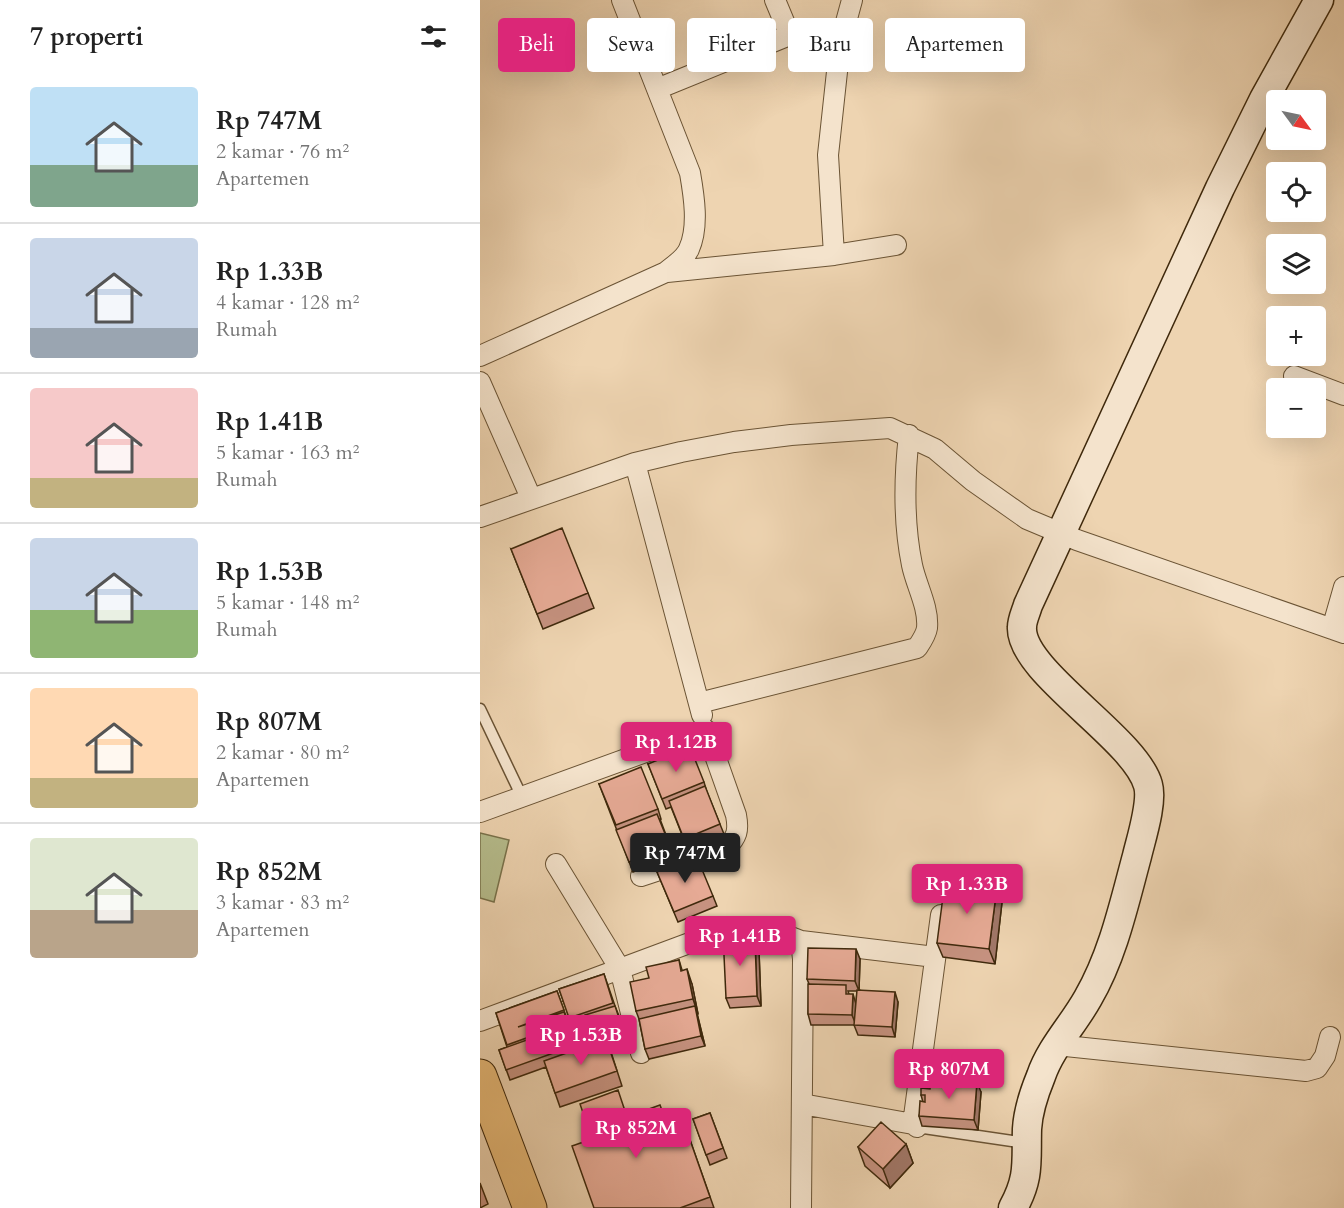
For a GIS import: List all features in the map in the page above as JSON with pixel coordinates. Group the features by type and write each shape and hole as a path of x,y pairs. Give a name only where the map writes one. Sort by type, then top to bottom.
{"highway":[{"path":"480,1076 530,1208"}],"street":[{"path":"480,356 666,272 683,258 690,248 694,229 694,198 690,174 622,0"},
{"path":"775,0 788,31"},
{"path":"847,18 852,0"},
{"path":"1013,1208 1027,1175 1027,1127 1032,1100 1041,1073 1088,998 1106,961 1146,823 1149,786 1141,770 1119,744 1044,670 1026,645 1022,628 1028,605 1220,188 1264,99 1319,0"},
{"path":"657,89 788,37"},
{"path":"834,255 828,155 837,72"},
{"path":"666,272 834,255 896,245"},
{"path":"1294,376 1344,395"},
{"path":"480,382 531,498"},
{"path":"480,517 635,463 734,442 791,435 890,428 935,449 974,481 1027,519 1061,534 1338,631 1344,587"},
{"path":"699,703 917,648 927,628 923,602 912,567 906,522 904,477 909,435"},
{"path":"635,463 706,729 736,815 739,830 735,839 726,848 640,876"},
{"path":"480,812 706,729"},
{"path":"556,864 620,969 641,1053"},
{"path":"802,1104 915,1126 943,907"},
{"path":"480,1021 719,932 745,927 777,932 801,941 935,957"},
{"path":"801,941 803,959 801,1208"},
{"path":"1056,1046 1306,1071 1317,1068 1325,1056 1330,1038"}],"lane":[{"path":"480,709 522,797"},
{"path":"915,1126 1028,1143"}],"green space":[{"path":"480,833 509,840 494,902 480,898"}],"building":[{"path":"562,528 588,593 537,614 511,549"},
{"path":"690,747 704,782 662,799 648,764"},
{"path":"641,767 658,809 616,825 599,784"},
{"path":"705,786 720,824 684,839 669,801"},
{"path":"657,814 670,846 629,862 616,830"},
{"path":"696,855 713,896 674,912 657,872"},
{"path":"945,881 997,887 989,949 937,943"},
{"path":"723,934 735,934 736,941 755,940 757,996 726,998"},
{"path":"808,948 856,949 855,981 807,979"},
{"path":"679,960 681,971 687,969 693,999 636,1011 630,982 649,978 646,967"},
{"path":"604,974 613,1003 569,1018 559,989"},
{"path":"808,984 846,985 846,994 853,994 852,1015 808,1014"},
{"path":"857,990 895,992 892,1027 854,1025"},
{"path":"557,991 564,1010 518,1027 564,1012 568,1023 507,1045 496,1013"},
{"path":"615,1006 624,1033 593,1043 585,1015"},
{"path":"695,1006 701,1036 645,1049 639,1019"},
{"path":"584,1025 591,1045 577,1050 570,1030"},
{"path":"566,1026 573,1046 506,1070 499,1050"},
{"path":"606,1039 617,1071 555,1093 544,1061"},
{"path":"931,1079 977,1082 974,1120 919,1116 920,1101 925,1102 925,1095 921,1095 921,1088 930,1089"},
{"path":"618,1090 627,1117 660,1105 674,1143 689,1137 710,1197 680,1208 594,1208 572,1146 592,1139 580,1104"},
{"path":"710,1113 723,1148 706,1155 693,1119"},
{"path":"881,1122 906,1144 883,1169 858,1147"}]}
